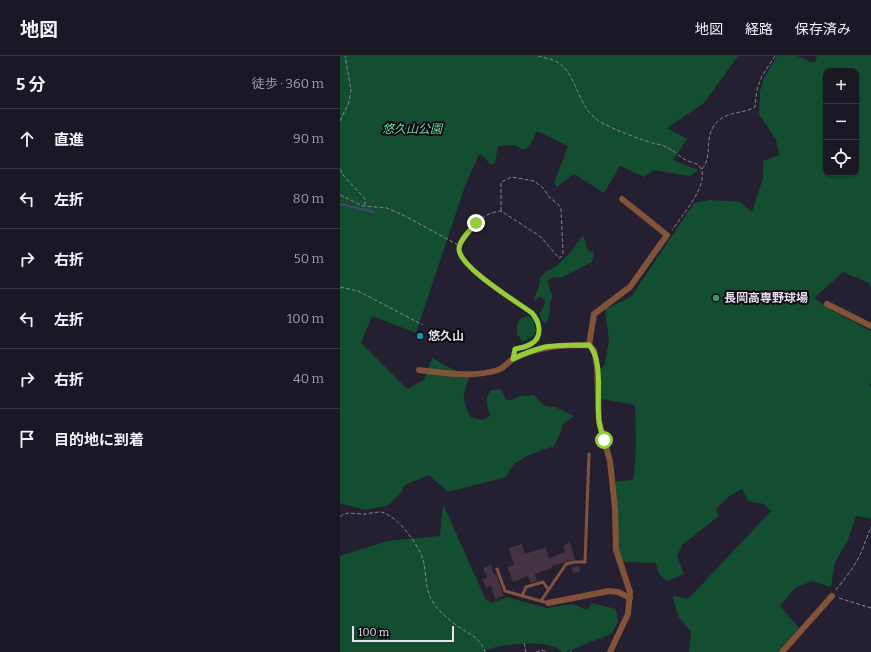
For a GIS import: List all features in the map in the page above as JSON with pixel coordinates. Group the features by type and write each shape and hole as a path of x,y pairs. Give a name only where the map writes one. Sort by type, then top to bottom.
{"street":[{"path":"589,345 594,314 630,287 667,235 622,199"},
{"path":"827,304 871,326"},
{"path":"419,370 463,376 498,370 505,367 513,359 545,347 589,345 594,350 597,367 599,422 610,461 615,508 616,550 630,598 628,614 610,652"},
{"path":"548,603 609,591 618,592 630,598"},
{"path":"782,652 832,596"}],"lane":[{"path":"541,601 566,564 585,562 589,454"},
{"path":"497,568 505,591 548,603"},
{"path":"522,596 526,587 543,582 548,590"}],"path":[{"path":"340,121 349,102 351,90 345,56"},
{"path":"538,56 556,61 562,66 574,84 583,105 595,119 616,130 650,143 667,147 685,160 699,165 702,170 702,182 693,201 667,235"},
{"path":"702,170 707,162 709,134 714,126 722,118 750,110 755,107 757,89 762,76 775,56"},
{"path":"340,169 346,179 365,199 365,206"},
{"path":"501,211 502,182 512,177 519,177 534,181 543,188 561,209 562,256 560,258 541,237 501,211 494,212 476,223 464,238 460,246 459,250 461,256 469,266 524,308 536,318 539,324 539,332 536,339 532,344 515,349 513,359"},
{"path":"340,195 365,206 387,208 405,216 460,246"},
{"path":"340,287 358,291 423,325"},
{"path":"340,517 343,514 349,513 362,514 381,512 395,520 408,534 420,551 424,564 428,595 435,606 444,615 475,636 484,647 485,652"},
{"path":"871,527 861,553 852,569 832,596 871,608"},
{"path":"524,643 526,652"},
{"path":"536,652 542,650 547,652"}],"green space":[{"name":"悠久山公園","path":"340,56 738,56 704,103 667,128 687,139 673,160 698,170 690,176 654,170 644,177 620,166 604,193 574,174 557,187 554,183 568,146 537,131 532,142 526,149 521,149 515,145 498,146 495,162 492,165 479,154 465,186 416,333 372,316 361,343 407,389 424,380 432,358 469,378 464,394 464,401 470,417 483,420 490,416 487,406 487,396 491,390 501,389 506,400 512,400 520,396 534,395 545,406 555,407 574,416 563,424 554,446 527,456 514,464 506,477 448,492 429,475 405,485 400,494 387,506 365,510 340,503"},
{"path":"777,56 797,56 811,62 815,62 817,56 871,56 871,288 869,283 843,272 814,298 833,311 871,331 871,383 869,385 871,387 871,519 856,516 848,540 835,562 831,587 812,581 795,588 780,606 799,628 778,652 689,652 691,632 678,616 673,596 688,599 771,511 764,504 748,501 742,489 728,497 716,509 719,516 682,545 677,556 684,574 667,581 660,574 656,563 621,562 618,546 618,509 615,482 633,480 636,452 635,405 601,399 601,369 605,364 609,340 605,309 631,297 694,203 711,200 740,202 752,212 763,178 763,161 779,155 776,140 759,114 760,91 764,78"},
{"path":"583,235 588,251 594,252 592,262 563,277 550,278 548,280 552,298 550,303 549,318 546,323 543,322 539,314 545,301 541,297 535,301 534,299 539,286 540,277 547,271 554,268 570,253"},
{"path":"528,316 533,319 536,330 534,335 525,341 522,341 517,334 518,322 522,318"},
{"path":"443,504 486,600 492,603 507,597 546,608 573,604 587,610 592,603 616,609 618,622 611,634 566,652 562,652 546,645 523,644 499,647 482,652 340,652 340,556 387,541 440,536"}],"building":[{"path":"570,542 575,559 552,566 552,568 535,574 537,581 530,583 528,576 513,582 507,567 514,565 509,548 522,544 525,554 546,547 549,558 565,552 563,546"},
{"path":"491,565 504,596 495,599 491,586 486,588 482,579 487,578 483,568"},
{"path":"579,566 580,572 573,573 572,567"}],"waterway":[{"path":"340,204 374,212"}],"place":[{"name":"長岡高専野球場","path":"716,298"},
{"name":"悠久山","path":"420,336"}],"route":[{"path":"476,223 464,238 460,246 459,250 461,256 469,266 502,293 532,313 539,324 539,332 536,339 532,344 515,349 513,359 545,347 589,345 594,350 597,367 599,422 604,440"}]}
